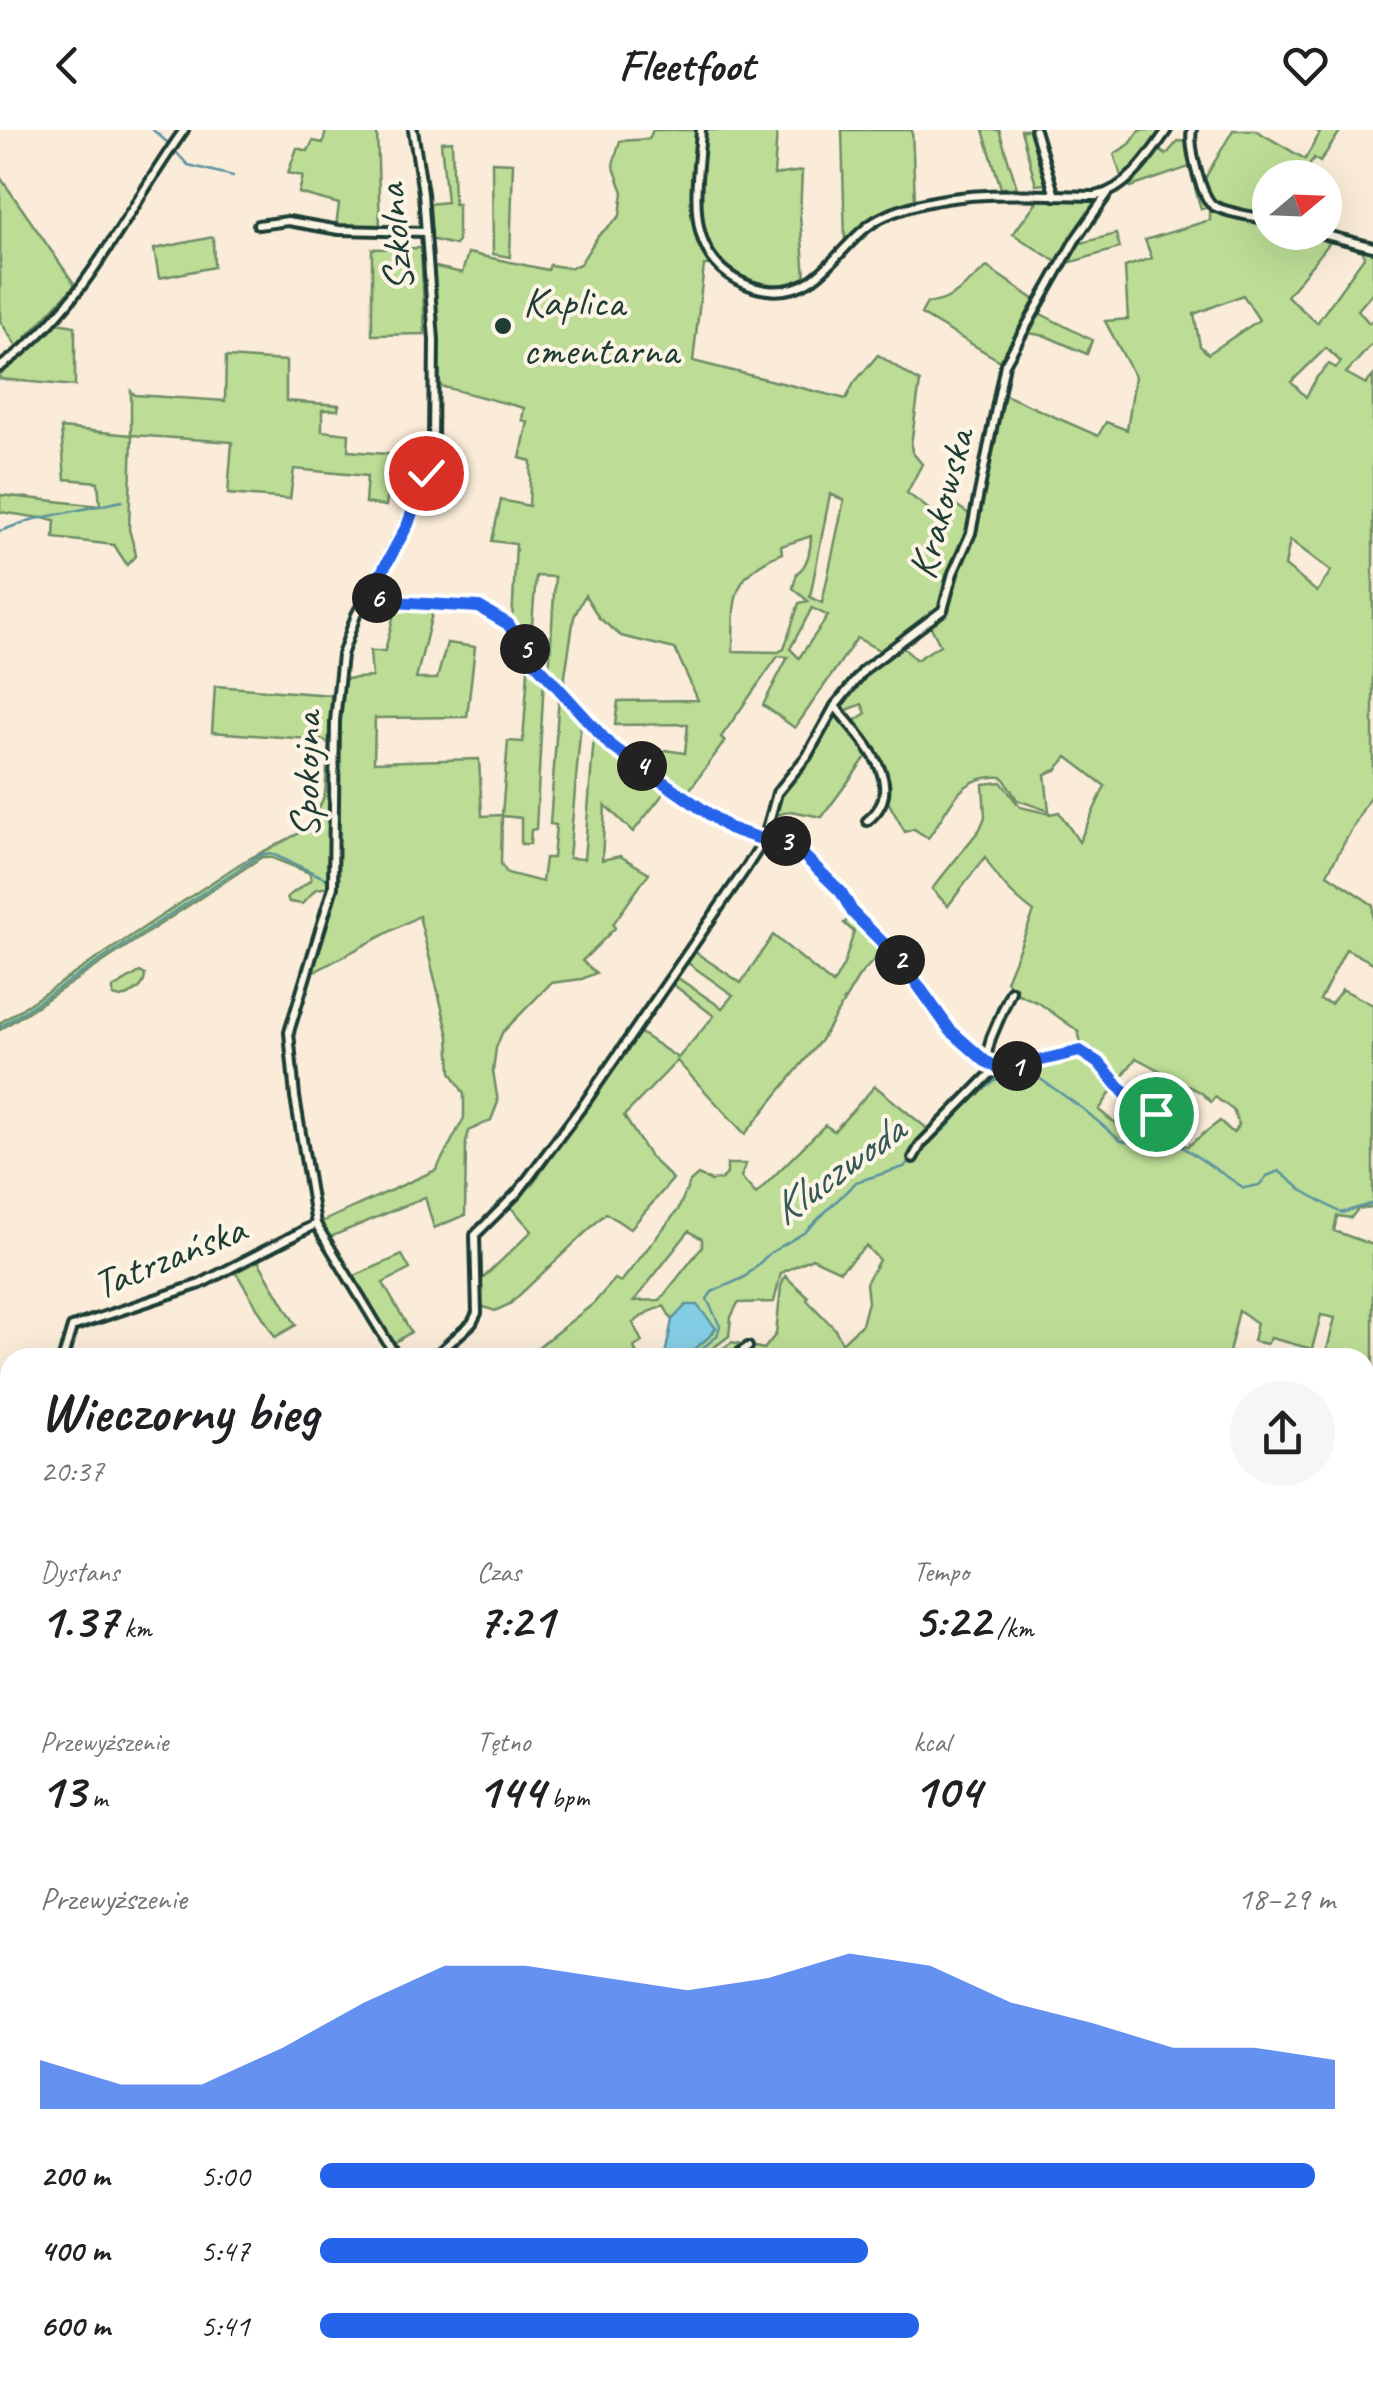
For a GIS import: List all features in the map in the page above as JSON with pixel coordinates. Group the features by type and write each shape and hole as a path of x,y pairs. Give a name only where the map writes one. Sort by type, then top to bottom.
{"street":[{"path":"0,367 65,308 90,278 184,130"},
{"name":"Szkolna","path":"414,130 434,340"},
{"path":"701,130 698,208 702,243 715,263 756,288 787,290 813,279 870,224 885,216 963,198 1010,193 1108,193"},
{"path":"1035,130 1055,196"},
{"name":"Krakowska","path":"444,1348 477,1314 475,1235 518,1192 586,1101 764,840 777,793 807,756 835,706 865,669 944,610 953,572 971,533 1004,364 1075,240 1108,193 1125,182 1167,130"},
{"path":"1192,130 1189,142 1208,200 1218,207 1252,216"},
{"path":"258,225 288,221 339,230 426,232"},
{"path":"1342,240 1373,248"},
{"name":"Spokojna","path":"316,1224 288,1032 333,888 335,721 342,655 356,615 408,524 426,473 433,442 434,340"},
{"path":"369,596 393,602 469,605 508,624 558,689 612,746 729,828 764,840 791,843 841,892 853,913 906,967 950,1030 985,1061 997,1067 1036,1063 1080,1051 1090,1054 1129,1098 1165,1119 1182,1135"},
{"path":"835,706 873,751 882,771 882,799 867,821"},
{"path":"985,1061 1012,991"},
{"path":"913,1158 914,1152 997,1067"},
{"path":"316,1224 392,1348"},
{"name":"Tatrzańska","path":"66,1348 72,1327 200,1284 316,1224"}],"green space":[{"path":"326,130 377,130 380,228 336,227 339,204 299,193 303,176 288,173 297,148 308,151 313,141 323,143"},
{"path":"653,130 699,130 694,225 698,245 712,265 704,265 693,361 846,399 878,355 920,382 911,444 922,464 907,493 942,519 953,503 972,516 970,531 937,611 881,651 857,638 795,728 763,705 788,657 778,656 688,792 630,754 639,748 657,760 665,750 685,753 688,724 615,725 618,701 698,700 675,649 621,636 599,618 585,595 574,617 563,689 549,674 555,577 536,576 530,648 512,623 516,544 492,541 501,500 529,506 531,461 520,458 528,422 522,420 524,408 440,386 432,266 462,273 468,253 548,270 550,265 570,268 580,264 598,236 620,216 623,192 613,165 620,141 649,139","holes":["830,494 844,500 822,603 810,597","811,536 808,556 793,588 808,601 799,603 784,649 733,651 735,603 743,580 752,570 782,553 781,546","812,608 828,616 799,658 790,649"]},
{"path":"704,130 777,130 774,175 802,171 800,216 805,277 766,284 731,269 717,255 703,217"},
{"path":"842,130 912,130 915,201 877,216 845,241"},
{"path":"983,130 999,130 1017,188 1001,188"},
{"path":"1021,130 1033,130 1047,188 1045,184 1036,185"},
{"path":"1140,130 1163,130 1122,179 1114,154 1130,144"},
{"path":"1233,130 1255,130 1305,159 1320,133 1315,130 1341,130 1321,160 1252,160 1252,214 1217,204 1203,182"},
{"path":"452,141 454,204 458,204 455,245 430,239 426,204 447,202 441,142"},
{"path":"1178,141 1188,142 1207,202 1252,216 1252,250 1324,250 1287,296 1317,323 1364,257 1363,251 1342,242 1373,250 1373,292 1358,310 1369,323 1373,320 1373,343 1346,373 1366,384 1373,376 1373,791 1327,874 1373,905 1373,963 1346,949 1320,1000 1331,1004 1342,989 1373,1005 1373,1207 1358,1209 1351,1218 1337,1216 1334,1231 1373,1245 1373,1348 1327,1348 1335,1318 1321,1315 1312,1348 1271,1338 1267,1344 1253,1341 1257,1323 1239,1310 1230,1348 765,1348 776,1334 785,1276 808,1297 842,1343 862,1324 868,1302 866,1283 879,1260 866,1246 840,1271 812,1258 781,1273 774,1302 738,1303 731,1317 729,1336 713,1348 696,1348 713,1333 686,1306 672,1320 664,1306 633,1323 642,1342 634,1348 537,1348 593,1304 615,1279 621,1282 678,1210 690,1182 698,1175 711,1181 721,1180 727,1174 727,1164 746,1164 741,1177 756,1194 825,1125 834,1131 875,1086 935,1135 967,1099 1005,1069 1038,1065 1079,1053 1088,1055 1115,1086 1099,1110 1129,1130 1188,1146 1220,1121 1233,1133 1239,1125 1233,1110 1215,1097 1211,1102 1202,1093 1136,1058 1118,1082 1082,1046 1078,1031 1039,1003 1018,994 1006,981 1034,912 1006,888 985,857 948,906 932,889 980,829 985,817 983,784 1001,782 1020,807 1050,814 1059,812 1079,842 1105,786 1067,757 1056,770 1045,774 1049,811 1017,800 1003,777 988,777 957,795 928,838 914,829 905,832 886,798 883,769 875,751 850,724 866,713 862,704 842,712 840,706 860,680 901,645 916,660 940,645 930,625 945,613 970,545 1001,393 1098,436 1106,422 1127,430 1135,377 1105,321 1128,319 1125,267 1152,258 1145,240 1210,220 1210,207 1201,209 1189,167 1131,187 1128,183 1158,149 1166,155","holes":["1243,295 1259,320 1208,354 1200,346 1194,314","1326,348 1341,362 1336,368 1329,364 1306,397 1291,382","1290,540 1331,571 1317,592 1285,566","689,1231 702,1239 702,1247 660,1300 634,1301"]},
{"path":"492,162 513,163 510,257 493,254"},
{"path":"0,177 75,285 17,347 0,321"},
{"path":"1040,197 1101,198 1058,263 1013,234"},
{"path":"1116,234 1120,248 1065,264 1077,244"},
{"path":"213,237 214,267 159,278 154,249"},
{"path":"421,248 425,334 372,335 372,249"},
{"path":"987,267 1035,300 1002,362 921,314 927,303 952,296"},
{"path":"1035,311 1092,340 1087,354 1046,336 1023,332"},
{"path":"57,323 75,326 75,386 0,379 0,373"},
{"path":"226,357 286,361 286,401 339,405 338,410 322,410 322,431 349,434 348,451 425,457 419,478 389,476 386,506 365,503 367,476 294,469 290,499 228,494 232,442 132,435 129,529 136,555 127,565 114,545 54,538 55,520 0,512 0,495 100,506 98,482 65,479 61,428 131,435 131,391 135,395 225,401"},
{"path":"396,606 434,606 416,679 437,679 447,643 475,647 467,717 375,718 374,762 479,759 482,816 502,815 508,741 523,742 529,656 544,677 536,829 531,830 530,844 521,844 521,818 502,816 501,864 507,873 542,882 545,858 553,858 556,825 550,824 559,695 581,722 569,858 584,859 594,737 668,788 633,832 605,805 602,860 620,856 649,873 613,924 615,928 582,961 596,973 551,983 502,1033 493,1071 498,1102 491,1120 469,1131 466,1142 465,1215 434,1228 425,1197 328,1238 319,1223 436,1170 464,1118 464,1094 451,1072 449,1036 419,916 312,973 339,881 338,718 343,679 372,677 370,651 385,651"},
{"path":"215,686 331,695 330,887 316,889 302,904 289,902 287,897 311,880 310,873 262,857 0,1030 0,1023 241,863 311,827 325,794 329,744 324,740 212,732"},
{"path":"834,711 869,753 822,817 791,811 774,816 782,791 814,752"},
{"path":"852,916 885,948 859,976 821,1040 745,1134 677,1061 624,1116 650,1157 673,1179 630,1229 606,1213 510,1304 495,1311 481,1306 479,1282 532,1231 509,1205 532,1185 639,1032 678,1058 714,1016 670,982 675,976 722,1008 733,995 685,961 692,950 741,983 773,935 833,984 854,932 844,923"},
{"path":"140,972 145,975 140,987 121,998 113,996 113,988"},
{"path":"402,1255 410,1269 383,1283 411,1332 394,1343 352,1277"},
{"path":"257,1259 296,1325 275,1337 235,1271"},
{"path":"732,1342 759,1348 723,1348"}],"water":[{"path":"686,1305 697,1305 716,1328 696,1348 666,1348 672,1320"}],"waterway":[{"path":"153,130 168,143"},
{"path":"174,150 188,165 233,176"},
{"path":"0,531 31,520 122,501"},
{"path":"0,1027 260,855 270,853 327,879"},
{"name":"Kluczwoda","path":"971,1098 1012,1069 1039,1078 1121,1141 1156,1147 1161,1143 1173,1149 1181,1146 1244,1188 1259,1185 1279,1171 1341,1213 1373,1203"},
{"name":"Kluczwoda","path":"919,1152 950,1124 965,1104"},
{"name":"Kluczwoda","path":"703,1348 717,1336 720,1326 707,1299 712,1292 745,1277 770,1253 805,1232 856,1182 904,1167 910,1161"}],"place":[{"name":"Kaplica cmentarna","path":"503,326"}],"route":[{"path":"426,473 408,524 369,596 393,602 479,607 508,624 532,659 610,745 729,828 764,840 791,843 841,892 853,913 906,967 950,1030 977,1056 997,1067 1012,1067 1080,1051 1090,1054 1129,1098 1156,1114"}]}
